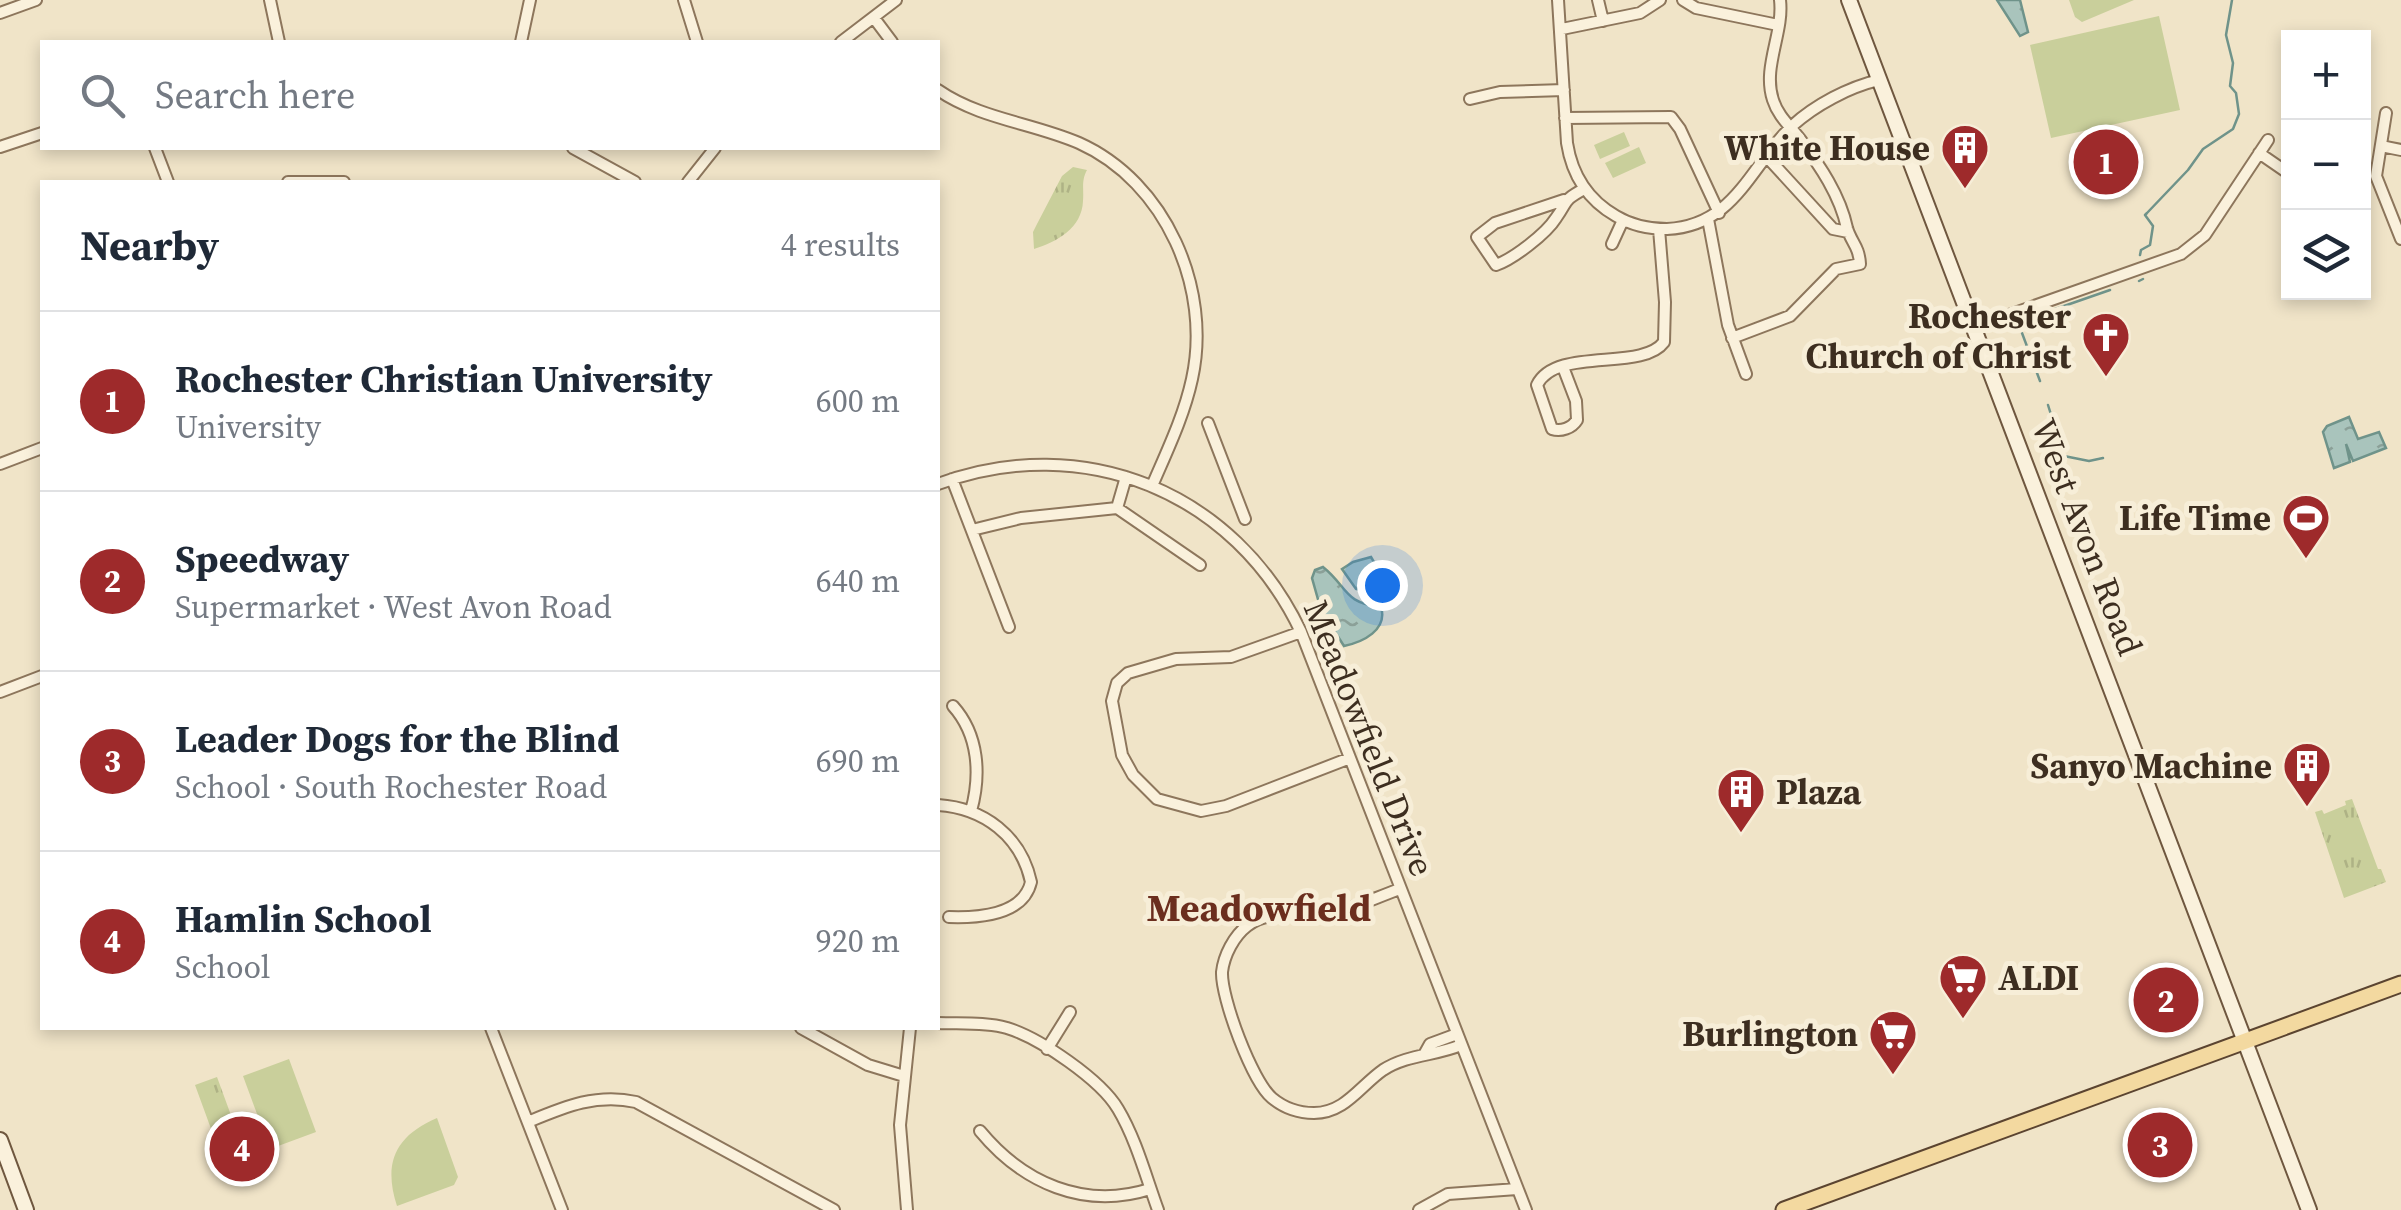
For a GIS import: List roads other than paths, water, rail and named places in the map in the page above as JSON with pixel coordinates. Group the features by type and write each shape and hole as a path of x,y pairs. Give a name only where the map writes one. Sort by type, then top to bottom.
{"main road":[{"name":"West Avon Road","path":"1850,0 2309,1210"},
{"path":"1784,1210 2401,984"},
{"path":"0,1140 26,1210"}],"street":[{"path":"0,14 36,0"},
{"path":"270,0 280,40"},
{"path":"521,40 530,0"},
{"path":"684,0 696,40"},
{"path":"844,40 896,0"},
{"path":"1558,0 1568,153 1584,189 1606,210 1623,220 1659,229 1680,228 1720,212 1738,196 1791,128 1815,108 1879,80"},
{"path":"1598,0 1603,21"},
{"path":"1562,29 1640,13 1660,0"},
{"path":"1683,0 1696,8 1778,25"},
{"path":"1780,0 1768,80 1776,110 1828,179 1847,217 1848,232"},
{"path":"874,18 890,40"},
{"path":"1470,99 1500,92 1564,90"},
{"path":"940,91 975,110 1034,126 1094,151 1129,178 1168,228 1189,278 1197,344 1192,382 1182,414 1152,486"},
{"path":"2386,113 2376,176 2401,239"},
{"path":"1565,118 1671,117 1720,212"},
{"path":"0,147 40,134"},
{"path":"1975,327 2182,254 2205,235 2268,140"},
{"path":"2381,146 2401,150"},
{"path":"156,150 167,180"},
{"path":"577,150 631,180"},
{"path":"690,180 712,150"},
{"path":"2259,153 2281,169"},
{"path":"1732,338 1790,316 1836,268 1860,264 1857,242 1848,232 1833,229 1767,157"},
{"path":"2371,178 2376,176"},
{"path":"1564,200 1556,219 1510,260 1496,265 1477,237 1495,223 1564,200 1584,189"},
{"path":"1708,219 1732,338 1746,374"},
{"path":"1612,244 1623,220"},
{"path":"1563,368 1576,401 1577,420 1568,428 1557,430 1552,429 1537,385 1544,375 1563,368 1652,352 1664,342 1659,229"},
{"path":"1208,423 1245,519"},
{"path":"0,464 40,449"},
{"name":"Meadowfield Drive","path":"940,483 984,470 1031,464 1086,467 1126,476 1185,502 1230,535 1273,582 1301,632 1526,1210"},
{"path":"1116,508 1126,476"},
{"path":"952,479 1009,627"},
{"path":"972,530 1021,518 1116,508 1200,565"},
{"path":"1301,632 1230,656 1176,659 1128,673 1117,683 1112,701 1122,755 1132,775 1157,799 1202,810 1226,806 1350,758"},
{"path":"0,692 40,677"},
{"path":"952,706 966,720 973,738 976,783 970,811"},
{"path":"940,805 970,811 997,826 1013,842 1031,882 1026,898 1014,906 974,918 949,917"},
{"path":"1400,889 1324,916 1274,915 1256,920 1232,944 1223,967 1223,985 1260,1084 1272,1098 1292,1110 1333,1110 1386,1069 1425,1053 1430,1044 1459,1040"},
{"path":"1047,1049 1070,1012"},
{"path":"940,1023 1008,1028 1096,1082 1123,1119 1158,1210"},
{"path":"492,1030 562,1210"},
{"path":"805,1030 868,1065 904,1076"},
{"path":"907,1210 900,1149 910,1030"},
{"path":"528,1122 586,1100 613,1098 636,1102 834,1210"},
{"path":"980,1131 1018,1167 1076,1196 1117,1199 1150,1190"},
{"path":"1419,1210 1448,1194 1518,1189"}],"water":[{"path":"1997,0 2020,0 2028,32 2020,36"},
{"path":"2349,417 2358,439 2379,432 2386,448 2353,461 2346,444 2350,462 2334,468 2323,432 2327,426"},
{"path":"1371,557 1378,569 1375,594 1356,589 1342,569"},
{"path":"1323,567 1353,598 1381,607 1381,622 1366,638 1344,646 1321,610 1312,578 1315,570"}],"waterway":[{"path":"2140,255 2150,245 2153,226 2145,215 2203,149 2233,129 2239,114 2236,93 2230,86 2233,63 2226,35 2232,0"},
{"path":"2139,281 2143,279"},
{"path":"2041,314 2110,290"},
{"path":"2022,333 2040,381"},
{"path":"2048,405 2064,456 2089,461 2103,458"}],"place":[{"name":"Rochester Christian University","path":"2106,162"},
{"name":"White House","path":"1965,190"},
{"name":"Rochester Church of Christ","path":"2106,378"},
{"name":"Life Time","path":"2306,560"},
{"name":"Sanyo Machine","path":"2307,808"},
{"name":"Plaza","path":"1741,834"},
{"name":"Speedway","path":"2166,1000"},
{"name":"ALDI","path":"1963,1020"},
{"name":"Burlington","path":"1893,1076"},
{"name":"Leader Dogs for the Blind","path":"2160,1145"},
{"name":"Hamlin School","path":"242,1149"}],"district":[{"name":"Meadowfield","path":"1259,908"}]}
